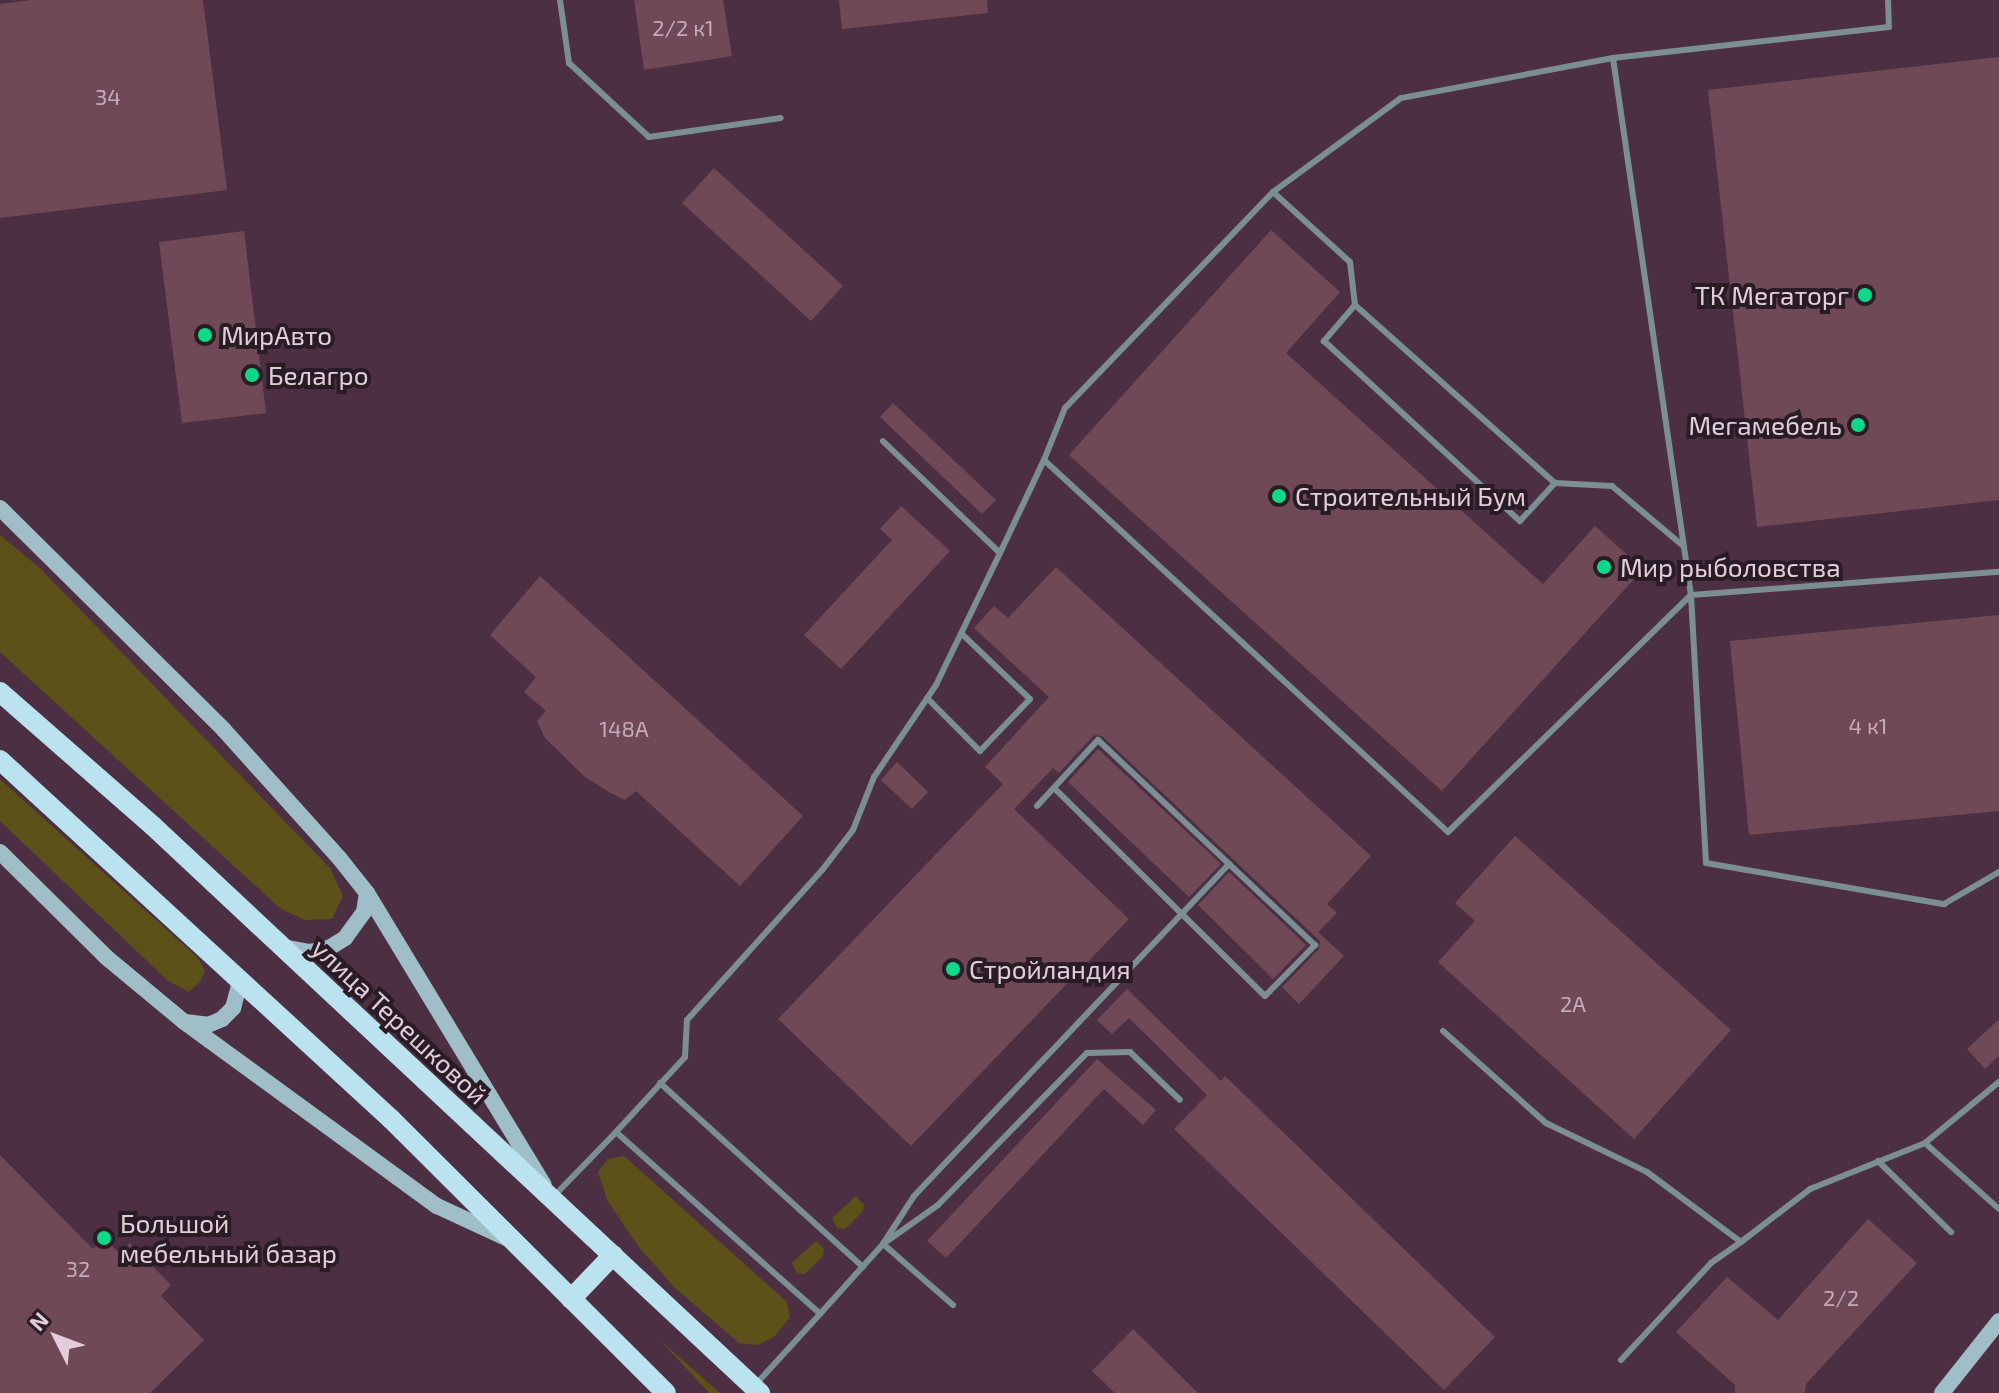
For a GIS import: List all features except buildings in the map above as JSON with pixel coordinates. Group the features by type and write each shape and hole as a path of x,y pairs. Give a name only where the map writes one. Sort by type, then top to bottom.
{"main road":[{"path":"0,508 224,730 313,825 367,893 552,1198"},
{"name":"улица Терешковой","path":"0,692 283,947 757,1390"},
{"path":"0,760 391,1119 666,1393"},
{"path":"0,852 106,957 183,1021 437,1206 513,1242"},
{"path":"283,947 309,952 329,948 345,938 364,912 367,893"},
{"path":"183,1021 208,1025 222,1019 233,1008 240,981"},
{"path":"571,1299 613,1255"},
{"path":"1942,1393 1999,1321"}],"lane":[{"path":"560,0 569,63 649,137 781,118"},
{"path":"552,1198 685,1057 687,1020 823,869 853,830 874,777 927,698 961,633 1044,460 1065,408 1273,192 1401,98 1613,58 1889,27 1888,0"},
{"path":"1613,58 1691,595 1706,863 1944,904 1999,872"},
{"path":"1273,192 1350,262 1355,305 1555,483 1612,486 1682,545"},
{"path":"1355,305 1324,341 1520,521 1555,483"},
{"path":"883,441 1000,553"},
{"path":"1044,460 1448,832 1691,595 1999,572"},
{"path":"927,698 980,751 1030,699 961,633"},
{"path":"1037,806 1098,740 1315,945 1265,996 1054,788"},
{"path":"757,1390 883,1244 914,1196 1229,864"},
{"path":"1443,1031 1546,1123 1647,1172 1741,1242"},
{"path":"883,1244 938,1205 1087,1053 1130,1052 1180,1100"},
{"path":"1621,1360 1711,1263 1810,1189 1925,1143 1999,1082"},
{"path":"660,1083 863,1267"},
{"path":"616,1132 820,1314"},
{"path":"1925,1143 1999,1209"},
{"path":"1878,1161 1951,1232"},
{"path":"883,1244 953,1305"}],"shaded area":[{"path":"0,535 40,568 330,868 343,896 332,919 305,920 281,909 0,652"},
{"path":"0,779 198,958 205,971 200,982 189,992 168,981 0,821"},
{"path":"624,1156 787,1302 790,1317 774,1337 758,1345 739,1343 675,1288 638,1246 607,1200 598,1172 608,1159"},
{"path":"856,1196 864,1205 863,1211 845,1229 837,1228 832,1218"},
{"path":"816,1241 824,1249 823,1256 805,1274 797,1273 792,1263"},
{"path":"659,1339 720,1393 709,1393"}],"place":[{"name":"ТК Мегаторг","path":"1865,295"},
{"name":"МирАвто","path":"205,335"},
{"name":"Белагро","path":"252,375"},
{"name":"Мегамебель","path":"1858,425"},
{"name":"Строительный Бум","path":"1279,496"},
{"name":"Мир рыболовства","path":"1604,567"},
{"name":"Стройландия","path":"953,969"},
{"name":"Большой мебельный базар","path":"104,1238"}]}
